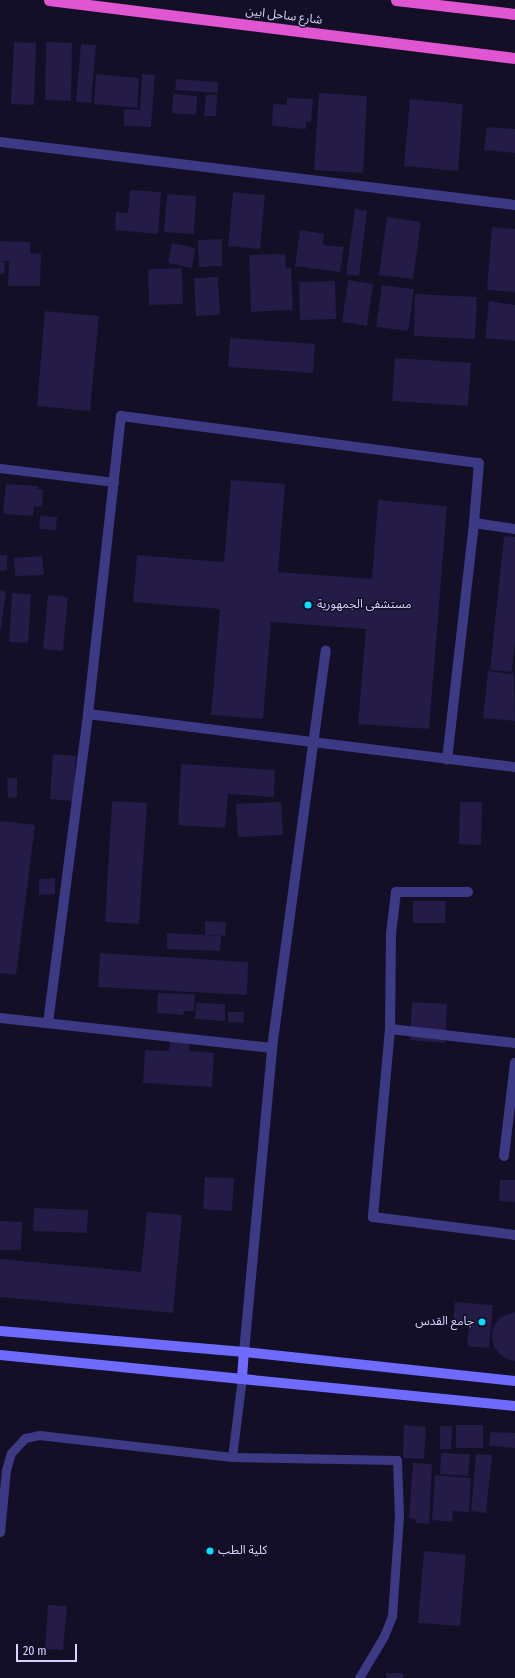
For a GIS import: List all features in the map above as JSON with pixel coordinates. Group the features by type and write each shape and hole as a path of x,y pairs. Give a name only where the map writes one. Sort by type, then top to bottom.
{"highway":[{"name":"شارع ساحل ابين","path":"49,0 515,58"},
{"path":"396,0 515,14"}],"main road":[{"path":"0,1331 244,1352 515,1381"},
{"path":"242,1378 244,1352"},
{"path":"0,1355 515,1406"}],"street":[{"path":"0,142 515,205"},
{"path":"48,1023 88,714 121,416 479,463 474,523 447,759"},
{"path":"474,523 515,529"},
{"path":"244,1352 272,1048 312,743 326,651"},
{"path":"88,714 515,767"},
{"path":"468,892 396,892 391,934 390,1029 373,1217 515,1235"},
{"path":"0,1018 272,1048"},
{"path":"390,1029 515,1043"},
{"path":"504,1156 515,1063"}],"lane":[{"path":"0,468 114,482"},
{"path":"232,1457 242,1378"},
{"path":"0,1532 6,1470 11,1453 25,1438 39,1435 232,1457 397,1460 399,1516 392,1616 384,1636 359,1678"}],"building":[{"path":"14,42 36,43 34,105 11,104"},
{"path":"46,42 72,43 71,101 45,100"},
{"path":"81,44 96,45 91,103 76,102"},
{"path":"96,74 139,78 137,108 94,104"},
{"path":"142,74 155,75 151,127 124,126 124,109 140,110"},
{"path":"176,79 218,82 218,93 175,90"},
{"path":"319,93 367,96 363,173 314,170"},
{"path":"173,94 197,96 196,115 172,113"},
{"path":"206,95 217,95 216,116 204,116"},
{"path":"287,98 313,99 311,122 306,122 306,129 272,126 273,104 287,105"},
{"path":"410,99 463,104 458,171 404,166"},
{"path":"487,127 515,129 515,153 484,150"},
{"path":"130,190 161,192 158,234 115,230 116,212 128,213"},
{"path":"233,192 265,195 260,249 228,246"},
{"path":"167,194 196,196 194,234 164,232"},
{"path":"355,209 367,211 359,276 346,274"},
{"path":"387,217 421,222 413,279 379,275"},
{"path":"492,227 515,229 515,292 487,290"},
{"path":"300,230 324,234 323,245 344,247 340,272 295,266"},
{"path":"222,239 222,266 199,267 198,240"},
{"path":"0,241 30,242 30,253 41,254 40,286 8,286 9,261 0,261"},
{"path":"172,243 195,248 192,268 168,263"},
{"path":"285,254 286,268 291,268 293,310 251,312 249,255"},
{"path":"0,261 5,262 4,274 0,274"},
{"path":"182,268 183,304 149,305 148,269"},
{"path":"218,277 220,315 196,316 194,278"},
{"path":"348,280 373,284 367,326 342,322"},
{"path":"335,281 336,319 300,320 299,282"},
{"path":"382,285 414,289 408,331 376,327"},
{"path":"415,294 477,297 475,339 414,336"},
{"path":"489,301 515,305 515,341 485,338"},
{"path":"45,311 99,316 90,411 37,406"},
{"path":"230,338 315,344 313,373 228,367"},
{"path":"395,358 471,363 468,406 392,401"},
{"name":"مستشفى الجمهورية","path":"231,480 285,484 278,572 372,579 378,500 447,506 429,729 358,724 366,629 271,622 263,719 211,715 220,609 133,602 137,555 224,562"},
{"path":"6,484 38,486 37,489 43,489 42,507 34,506 33,516 3,514"},
{"path":"40,516 57,517 56,530 39,529"},
{"path":"504,536 515,537 515,640 512,672 490,670"},
{"path":"0,555 7,555 7,570 0,571"},
{"path":"42,556 44,575 15,576 14,558"},
{"path":"0,590 6,591 1,630 0,630"},
{"path":"12,593 31,594 28,643 9,642"},
{"path":"48,595 68,597 63,651 43,649"},
{"path":"514,667 515,721 483,718 488,671 513,674"},
{"path":"53,754 76,756 73,801 50,799"},
{"path":"181,764 275,770 274,797 228,794 225,828 178,825"},
{"path":"7,778 17,778 17,797 8,798"},
{"path":"112,801 147,803 139,924 105,922"},
{"path":"281,802 283,835 238,837 236,804"},
{"path":"460,802 482,802 481,845 459,844"},
{"path":"0,821 35,825 16,975 0,973"},
{"path":"55,878 55,894 39,895 39,879"},
{"path":"413,901 446,901 445,923 413,923"},
{"path":"205,921 226,922 225,936 205,935"},
{"path":"167,933 221,936 220,951 167,949"},
{"path":"100,953 248,962 247,995 98,987"},
{"path":"158,993 195,994 194,1011 184,1011 183,1015 157,1013"},
{"path":"412,1002 447,1004 445,1043 410,1040"},
{"path":"196,1003 225,1004 225,1021 195,1019"},
{"path":"228,1012 244,1012 243,1023 228,1022"},
{"path":"170,1041 189,1043 189,1051 214,1053 212,1087 143,1083 145,1050 169,1051"},
{"path":"205,1177 234,1178 232,1211 203,1209"},
{"path":"500,1180 515,1180 515,1202 499,1201"},
{"path":"34,1208 88,1210 87,1233 33,1231"},
{"path":"147,1212 182,1215 173,1313 0,1297 0,1259 141,1272"},
{"path":"0,1221 22,1222 21,1250 0,1250"},
{"path":"455,1302 493,1305 489,1348 467,1346 469,1326 453,1325"},
{"path":"515,1312 515,1361 507,1359 494,1347 492,1331 501,1317"},
{"path":"404,1425 426,1427 424,1459 403,1458"},
{"path":"456,1425 483,1425 483,1448 456,1448"},
{"path":"440,1426 452,1426 451,1449 440,1449"},
{"path":"490,1432 515,1433 515,1448 489,1446"},
{"path":"441,1453 470,1454 468,1476 440,1474"},
{"path":"476,1454 492,1455 486,1513 471,1511"},
{"path":"413,1463 432,1464 429,1524 416,1523 416,1519 409,1518"},
{"path":"435,1475 471,1478 469,1512 453,1511 452,1522 432,1520"},
{"path":"424,1551 466,1555 460,1626 418,1623"},
{"path":"48,1605 67,1606 63,1650 45,1649"},
{"path":"386,1673 403,1673 403,1678 386,1678"}],"place":[{"name":"مستشفى الجمهورية","path":"308,605"},
{"name":"جامع القدس","path":"482,1322"},
{"name":"كلية الطب","path":"210,1551"}]}
